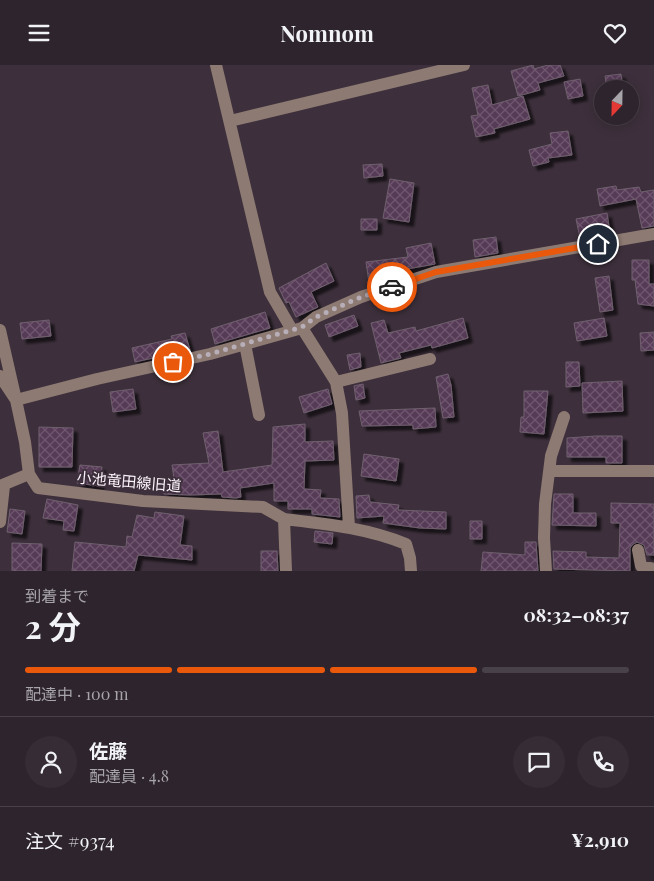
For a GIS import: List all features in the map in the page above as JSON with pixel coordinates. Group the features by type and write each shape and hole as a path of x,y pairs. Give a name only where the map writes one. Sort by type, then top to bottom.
{"street":[{"path":"216,65 230,121 238,164 270,292 316,352 336,382 342,413 349,527"},
{"path":"230,121 464,65"},
{"path":"16,400 97,379 210,354 297,329 316,317 361,297 436,272 654,235"},
{"path":"0,330 25,442 29,474 2,486 0,522"},
{"path":"245,344 259,415"},
{"path":"336,382 430,359"},
{"path":"0,376 16,400"},
{"path":"546,571 544,538 545,504 551,456 564,417"},
{"path":"550,471 654,471"},
{"name":"小池竜田線旧道","path":"29,474 38,488 143,501 262,507 284,519"},
{"path":"286,571 284,519 349,527 389,537 406,544 411,571"},
{"path":"638,550 641,566 654,569"}],"building":[{"path":"533,65 534,69 548,65 560,65 564,76 538,83 540,90 518,96 511,71"},
{"path":"621,74 622,80 606,80 605,76"},
{"path":"580,79 583,96 568,99 564,82"},
{"path":"488,85 492,105 523,96 530,119 494,129 495,133 476,137 471,116 478,115 472,88"},
{"path":"568,131 572,155 548,158 549,162 533,166 529,150 552,144 550,133"},
{"path":"382,164 383,176 364,178 363,165"},
{"path":"390,179 414,183 409,222 383,218"},
{"path":"616,186 617,190 639,187 641,192 654,190 654,226 642,228 636,199 600,206 597,189"},
{"path":"607,213 610,233 580,238 576,219"},
{"path":"361,219 377,219 377,230 361,230"},
{"path":"496,237 498,253 475,257 473,240"},
{"path":"431,243 435,264 396,271 397,276 385,281 369,283 366,262 408,257 406,248"},
{"path":"632,260 649,260 649,284 654,284 654,306 638,304 635,280 632,280"},
{"path":"326,263 334,281 311,292 318,307 296,317 289,302 286,303 279,288"},
{"path":"609,276 613,310 600,312 595,278"},
{"path":"265,312 270,328 215,344 211,329"},
{"path":"354,315 358,326 329,337 325,325"},
{"path":"463,318 468,338 432,348 431,345 399,353 401,358 381,363 371,323 384,320 388,333 415,327 416,331"},
{"path":"604,318 607,336 577,341 574,323"},
{"path":"49,320 51,336 22,339 20,323"},
{"path":"654,332 654,350 641,351 640,333"},
{"path":"185,333 190,350 135,362 132,348 172,339 171,336"},
{"path":"360,353 361,367 350,370 347,355"},
{"path":"566,362 579,362 580,386 566,387"},
{"path":"448,374 454,417 443,418 436,377"},
{"path":"622,381 623,411 583,413 582,383"},
{"path":"363,384 365,398 356,400 354,386"},
{"path":"133,389 136,409 113,412 110,392"},
{"path":"328,389 332,404 304,413 299,397"},
{"path":"524,391 548,391 544,434 520,432 521,417 524,417"},
{"path":"435,408 436,427 413,429 413,425 362,426 359,411"},
{"path":"305,424 305,442 333,441 334,460 305,461 304,489 321,490 320,498 339,499 340,517 312,514 312,509 288,509 288,501 274,501 274,483 240,488 241,497 236,498 222,497 221,494 164,494 162,480 174,479 172,465 209,463 203,433 218,431 223,472 272,465 273,427"},
{"path":"39,427 73,428 72,467 39,467"},
{"path":"622,436 622,463 606,463 606,457 567,457 567,438"},
{"path":"364,454 399,459 396,481 361,476"},
{"path":"80,465 102,467 99,486 77,483"},
{"path":"554,494 573,494 573,513 596,513 596,526 552,525"},
{"path":"369,495 370,502 399,505 398,510 446,512 446,529 383,523 384,516 357,518 356,496"},
{"path":"47,499 78,505 74,531 63,530 64,521 43,518"},
{"path":"611,503 654,504 654,555 647,555 644,545 637,542 630,548 630,571 554,569 553,551 586,552 586,557 619,558 620,523 611,523"},
{"path":"10,509 25,511 22,534 7,532"},
{"path":"155,512 184,516 180,545 192,546 192,560 138,555 134,571 72,571 75,542 126,547 127,536 132,537 137,515 154,518"},
{"path":"470,521 482,521 482,539 470,539"},
{"path":"315,531 333,533 332,544 314,542"},
{"path":"525,542 536,542 538,571 481,571 483,552 525,555"},
{"path":"12,543 42,544 41,571 12,571"},
{"path":"261,551 277,551 278,571 261,571"}],"way so far":[{"path":"173,362 210,354 302,327 316,317 361,297 392,287"}],"route":[{"path":"392,287 436,272 598,244"}]}
